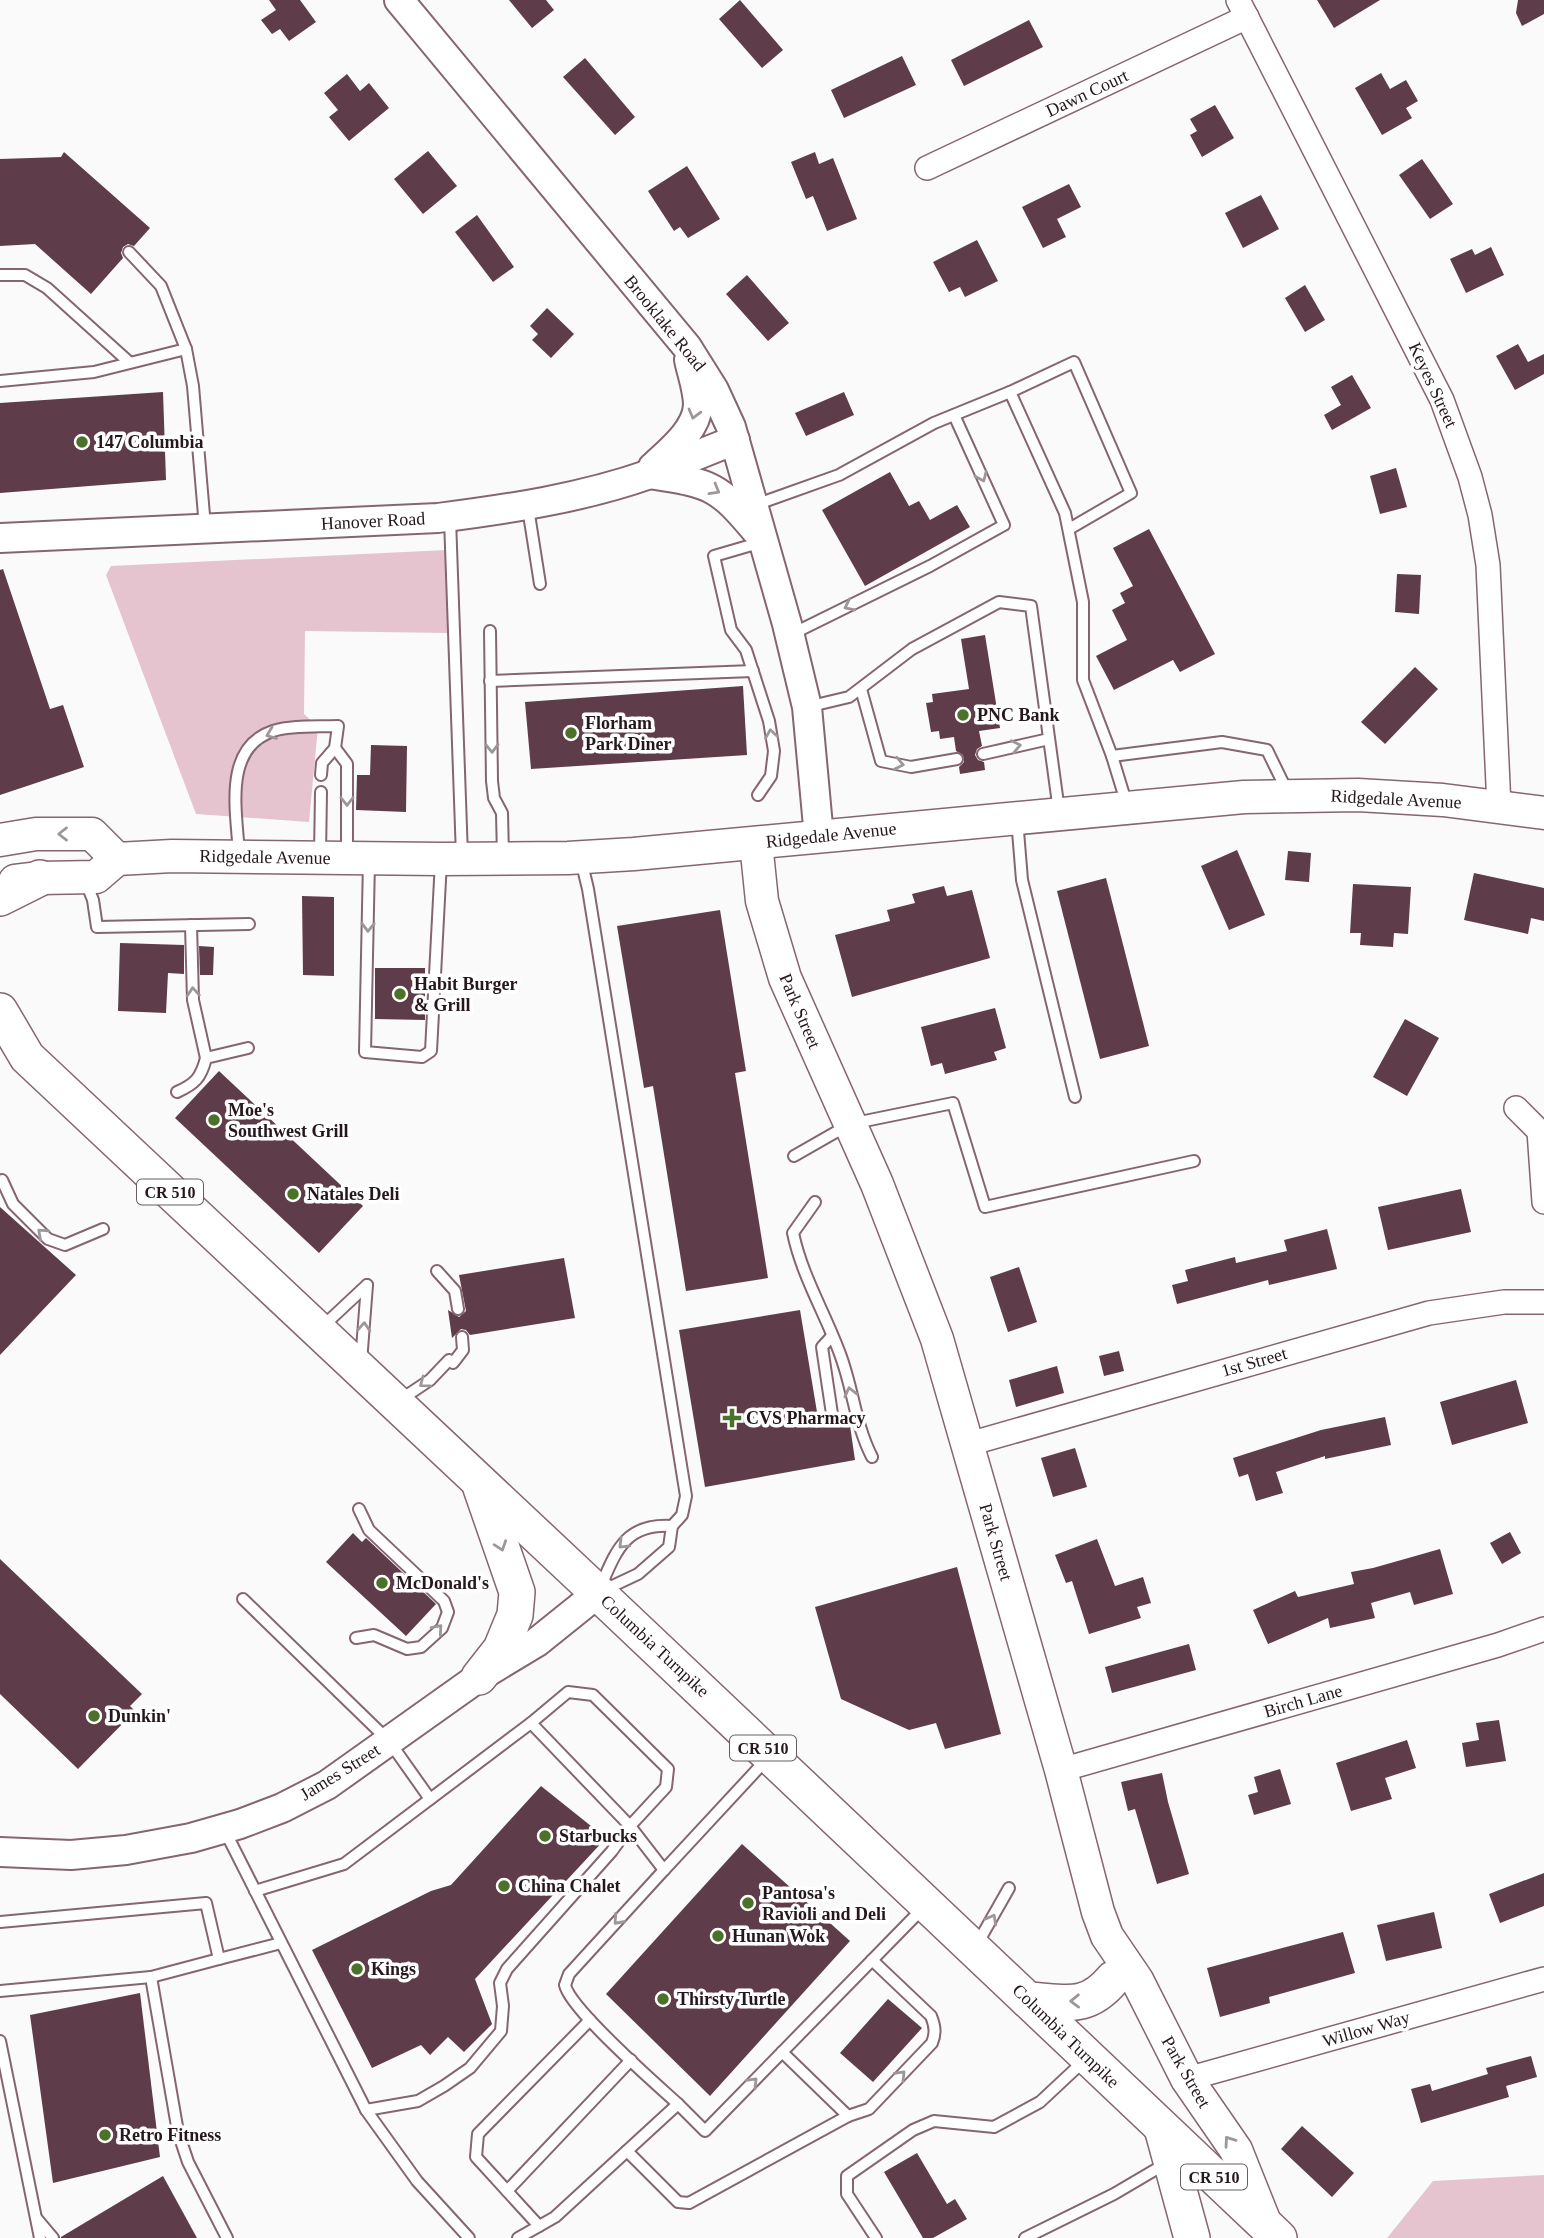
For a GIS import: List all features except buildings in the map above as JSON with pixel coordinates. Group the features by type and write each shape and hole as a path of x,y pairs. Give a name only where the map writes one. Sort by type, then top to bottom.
{"main road":[{"name":"Ridgedale Avenue","path":"0,883 40,878 96,877 117,859 172,856 580,858 1244,797 1358,795 1444,800 1544,813"},
{"path":"0,840 36,834 92,834 117,859"},
{"name":"Park Street","path":"757,843 762,901 785,978 877,1184 933,1327 1061,1770 1089,1881 1107,1936 1137,1980 1187,2079 1236,2150 1273,2232"},
{"path":"0,898 40,878"},
{"name":"Columbia Turnpike","path":"0,1011 13,1051 361,1370 975,1949 1088,2057 1166,2144 1273,2232"},
{"path":"479,1481 517,1592 515,1615 501,1649 479,1677"},
{"path":"1107,1936 1113,1979 1156,2064 1170,2077 1187,2079"},
{"path":"1028,2000 1087,2001 1100,1994 1113,1979"},
{"path":"1166,2144 1190,2235"}],"street":[{"name":"Brooklake Road","path":"399,0 687,347 716,392 735,440 755,505 807,707 819,836"},
{"name":"Dawn Court","path":"927,168 1243,8"},
{"name":"Keyes Street","path":"1243,8 1442,400 1470,477 1480,515 1488,565 1499,807"},
{"path":"648,474 681,439 696,415 698,404 687,347"},
{"name":"Hanover Road","path":"0,538 450,516 528,505 587,492 648,474 735,440"},
{"path":"648,474 697,482 716,490 732,502 765,541"},
{"path":"1516,1108 1539,1131 1544,1202"},
{"name":"1st Street","path":"968,1444 1429,1312 1504,1302 1544,1301"},
{"name":"James Street","path":"0,1853 71,1856 126,1850 191,1838 282,1808 327,1784 479,1677 537,1642 598,1593"},
{"name":"Birch Lane","path":"1061,1770 1485,1649 1544,1629"},
{"name":"Willow Way","path":"1187,2079 1544,1979"}],"lane":[{"path":"129,252 161,286 186,349 193,386 205,529"},
{"path":"0,275 25,275 47,288 129,362"},
{"path":"0,381 94,372 186,349"},
{"path":"755,505 839,475 934,423 1074,362 1131,494 1069,529"},
{"path":"1010,392 1065,513 1083,602 1083,680 1128,807"},
{"path":"790,635 930,566 1004,525 954,415"},
{"path":"528,505 540,584"},
{"path":"335,748 347,764 345,858 365,1052 422,1057 431,1051 452,859 450,516"},
{"path":"758,795 771,776 774,751 769,722 746,650 730,630 714,556 765,541"},
{"path":"807,707 849,697 912,649 999,602 1031,606 1059,814"},
{"path":"490,631 493,789 494,798 502,813 503,859"},
{"path":"490,681 753,671"},
{"path":"861,689 881,761 911,766 957,759"},
{"path":"239,857 236,776 249,747 262,736 276,730 338,726 335,748 322,763 321,775"},
{"path":"983,754 1049,739"},
{"path":"1112,756 1222,742 1267,750 1289,796"},
{"path":"321,792 345,858"},
{"path":"1017,818 1022,880 1075,1097"},
{"path":"580,858 588,888 686,1496 682,1515 672,1526 669,1547 638,1574 598,1593"},
{"path":"84,877 93,900 97,927 249,924"},
{"path":"177,1092 192,1085 203,1070 206,1058 193,999 191,925"},
{"path":"206,1058 248,1048"},
{"path":"794,1156 850,1124 953,1103 985,1207 1194,1161"},
{"path":"2,1180 13,1204 48,1239 65,1245 103,1229"},
{"path":"815,1202 793,1233 798,1259 841,1355 861,1436 872,1457"},
{"path":"437,1271 455,1291 458,1309"},
{"path":"318,1331 367,1285 361,1370"},
{"path":"832,1336 822,1347 832,1414"},
{"path":"396,1403 430,1380 463,1350 461,1337"},
{"path":"356,1638 374,1635 407,1649 421,1647 442,1628 448,1612 444,1601 369,1530 359,1509"},
{"path":"598,1593 616,1549 636,1532 655,1525 672,1526"},
{"path":"243,1599 389,1741 430,1799"},
{"path":"255,1891 344,1864 568,1692 593,1695 668,1769 666,1787 507,1969 500,1983 503,2006 501,2031 470,2068 418,2101 366,2110"},
{"path":"531,1723 630,1826 664,1870"},
{"path":"771,1756 664,1870 566,1980 565,1985 569,1997 590,2020 705,2131 927,1904"},
{"path":"223,1829 366,2110 417,2181 469,2238"},
{"path":"975,1949 1009,1888"},
{"path":"0,1922 206,1903 219,1959"},
{"path":"0,1991 151,1978 281,1943"},
{"path":"627,2151 678,2202 689,2203 848,2116 869,2109 932,2043 935,2035 931,2016 872,1961"},
{"path":"151,1978 178,2132 188,2162 226,2238"},
{"path":"539,2226 476,2157 478,2134 590,2020"},
{"path":"0,2041 40,2238"},
{"path":"782,2052 848,2116"},
{"path":"876,2238 847,2194 847,2176 913,2130 934,2121 994,2126 1040,2102 1088,2057"},
{"path":"507,2191 631,2060"},
{"path":"518,2238 555,2217 678,2104"},
{"path":"1025,2238 1114,2194 1166,2144"},
{"path":"36,2217 53,2238"}],"shaded area":[{"path":"446,550 448,633 305,631 304,714 318,727 309,822 196,814 106,575 111,566"},
{"path":"1544,2175 1544,2238 1387,2238 1433,2181"}],"place":[{"name":"147 Columbia","path":"82,442"},
{"name":"PNC Bank","path":"963,715"},
{"name":"Florham Park Diner","path":"571,733"},
{"name":"Habit Burger & Grill","path":"400,994"},
{"name":"Moe's Southwest Grill","path":"214,1120"},
{"name":"Natales Deli","path":"293,1194"},
{"name":"CVS Pharmacy","path":"732,1418"},
{"name":"McDonald's","path":"382,1583"},
{"name":"Dunkin'","path":"94,1716"},
{"name":"Starbucks","path":"545,1836"},
{"name":"China Chalet","path":"504,1886"},
{"name":"Pantosa's Ravioli and Deli","path":"748,1903"},
{"name":"Hunan Wok","path":"718,1936"},
{"name":"Kings","path":"357,1969"},
{"name":"Thirsty Turtle","path":"663,1999"},
{"name":"Retro Fitness","path":"105,2135"}]}
